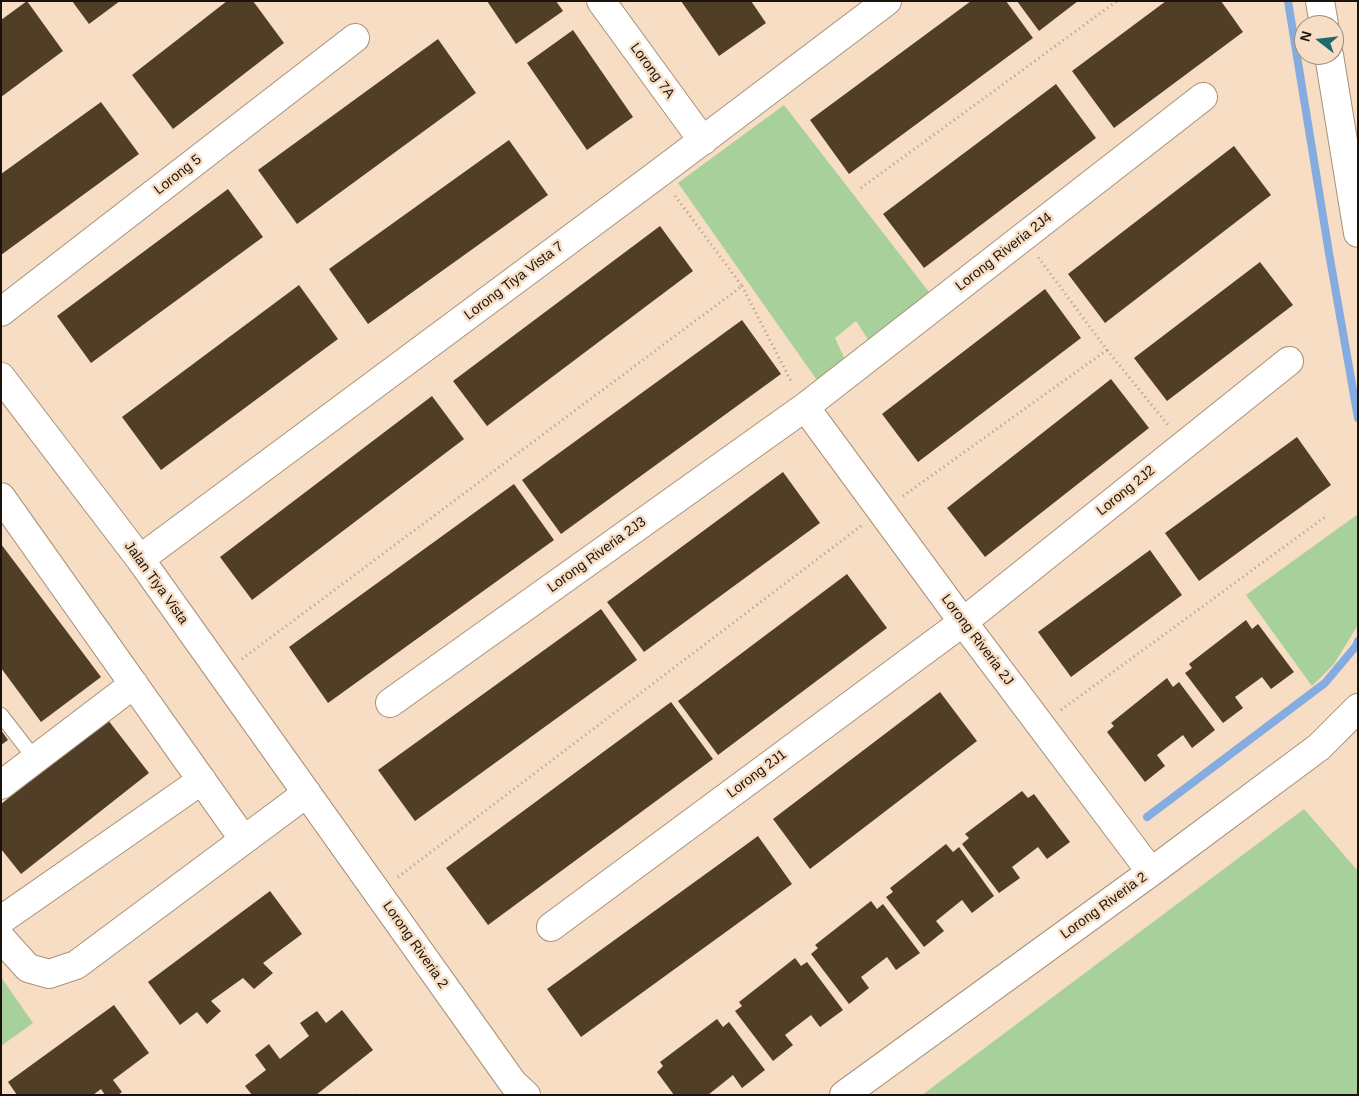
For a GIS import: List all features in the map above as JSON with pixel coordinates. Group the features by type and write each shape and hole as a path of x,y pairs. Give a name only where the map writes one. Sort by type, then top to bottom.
{"street":[{"name":"Lorong 7A","path":"602,1 703,141"},
{"name":"Lorong Tiya Vista 7","path":"140,560 703,141 887,1"},
{"path":"1320,1 1322,15"},
{"name":"Lorong 5","path":"1,312 356,38"},
{"path":"1331,65 1358,233"},
{"name":"Lorong Riveria 2J4","path":"805,407 1203,97"},
{"name":"Lorong 2J2","path":"963,622 1289,361"},
{"name":"Jalan Tiya Vista","path":"1,377 140,560 307,793"},
{"name":"Lorong Riveria 2J","path":"805,407 963,622 1151,872"},
{"name":"Lorong Riveria 2J3","path":"390,703 805,407"},
{"path":"1,497 244,840"},
{"name":"Lorong 2J1","path":"551,927 963,622"},
{"path":"1,785 134,684"},
{"name":"Lorong Riveria 2","path":"844,1095 1151,872 1319,747 1358,708"},
{"path":"1,920 202,780"},
{"path":"1,938 28,968 49,974 76,965 307,793"},
{"name":"Lorong Riveria 2","path":"307,793 513,1083 526,1095"}],"lane":[{"path":"1,715 35,759"}],"path":[{"path":"861,188 1117,1"},
{"path":"658,174 742,286 805,407"},
{"path":"1024,237 1107,350 1184,444"},
{"path":"222,674 742,286"},
{"path":"377,892 881,511 1107,350"},
{"path":"1041,725 1325,517"}],"green space":[{"path":"784,105 932,296 869,341 856,321 835,338 847,364 819,383 678,183"},
{"path":"1358,514 1358,625 1334,664 1312,686 1246,595"},
{"path":"1304,809 1358,871 1358,1095 922,1095"},
{"path":"1,977 33,1023 1,1046"}],"building":[{"path":"27,1 63,51 1,97 1,20"},
{"path":"72,1 120,1 89,24"},
{"path":"227,1 253,1 284,43 173,129 132,75"},
{"path":"487,1 556,1 563,11 516,44"},
{"path":"681,1 751,1 766,23 719,56"},
{"path":"971,1 1006,1 1033,38 849,174 810,120"},
{"path":"1017,1 1078,1 1039,31"},
{"path":"1166,1 1221,1 1243,32 1114,128 1072,71"},
{"path":"573,30 633,117 587,150 527,63"},
{"path":"438,39 476,93 297,224 258,170"},
{"path":"1056,84 1096,138 924,268 883,214"},
{"path":"101,102 139,154 1,255 1,174"},
{"path":"509,140 548,195 368,324 329,269"},
{"path":"1234,146 1271,195 1105,323 1068,274"},
{"path":"228,189 263,237 91,363 57,316"},
{"path":"660,226 693,271 487,426 453,381"},
{"path":"1260,262 1293,305 1167,401 1134,358"},
{"path":"299,285 338,339 161,470 122,417"},
{"path":"1045,289 1081,338 918,462 882,414"},
{"path":"742,320 781,374 561,534 522,480"},
{"path":"1111,379 1149,428 985,557 947,508"},
{"path":"432,396 464,439 252,600 220,557"},
{"path":"1297,437 1331,485 1199,581 1165,533"},
{"path":"783,472 820,523 644,652 607,602"},
{"path":"514,484 554,540 328,703 289,647"},
{"path":"1,544 101,677 41,722 1,668"},
{"path":"1150,550 1182,595 1071,677 1038,632"},
{"path":"847,574 887,628 718,755 678,701"},
{"path":"601,609 637,660 415,821 378,770"},
{"path":"1246,620 1252,629 1258,624 1294,672 1271,689 1262,677 1235,697 1243,708 1223,723 1185,673 1192,668 1189,664"},
{"path":"1167,678 1173,687 1179,682 1215,730 1192,748 1183,735 1157,755 1165,766 1145,782 1107,732 1114,726 1111,723"},
{"path":"940,692 977,741 810,869 773,819"},
{"path":"671,702 713,759 488,925 446,868"},
{"path":"108,720 149,773 21,874 1,849 1,804"},
{"path":"1,730 8,740 1,745"},
{"path":"1022,791 1028,798 1034,794 1070,842 1047,859 1038,847 1012,867 1020,878 999,893 962,844 969,838 965,834"},
{"path":"758,836 792,884 581,1037 547,989"},
{"path":"946,844 953,852 959,847 994,896 972,913 962,900 936,921 944,931 924,947 886,897 893,892 890,888"},
{"path":"270,891 302,934 263,963 273,973 254,989 243,978 211,1001 221,1011 207,1024 197,1012 180,1025 148,982"},
{"path":"871,901 877,909 883,904 920,953 896,970 887,957 861,977 869,988 849,1004 811,954 818,948 815,945"},
{"path":"795,958 801,966 807,962 843,1010 820,1027 811,1015 785,1035 793,1045 773,1061 735,1011 742,1006 739,1002"},
{"path":"114,1005 149,1053 113,1080 122,1092 118,1095 105,1095 101,1089 93,1095 17,1095 8,1082"},
{"path":"342,1010 373,1050 316,1095 252,1095 245,1086 266,1070 255,1055 269,1044 280,1059 309,1036 300,1023 317,1011 326,1023"},
{"path":"717,1019 723,1027 729,1022 765,1070 742,1088 733,1075 708,1095 674,1095 657,1072 663,1066 660,1062"}],"waterway":[{"path":"1288,1 1358,418"},
{"path":"1147,817 1325,683 1356,646 1358,641"}]}
